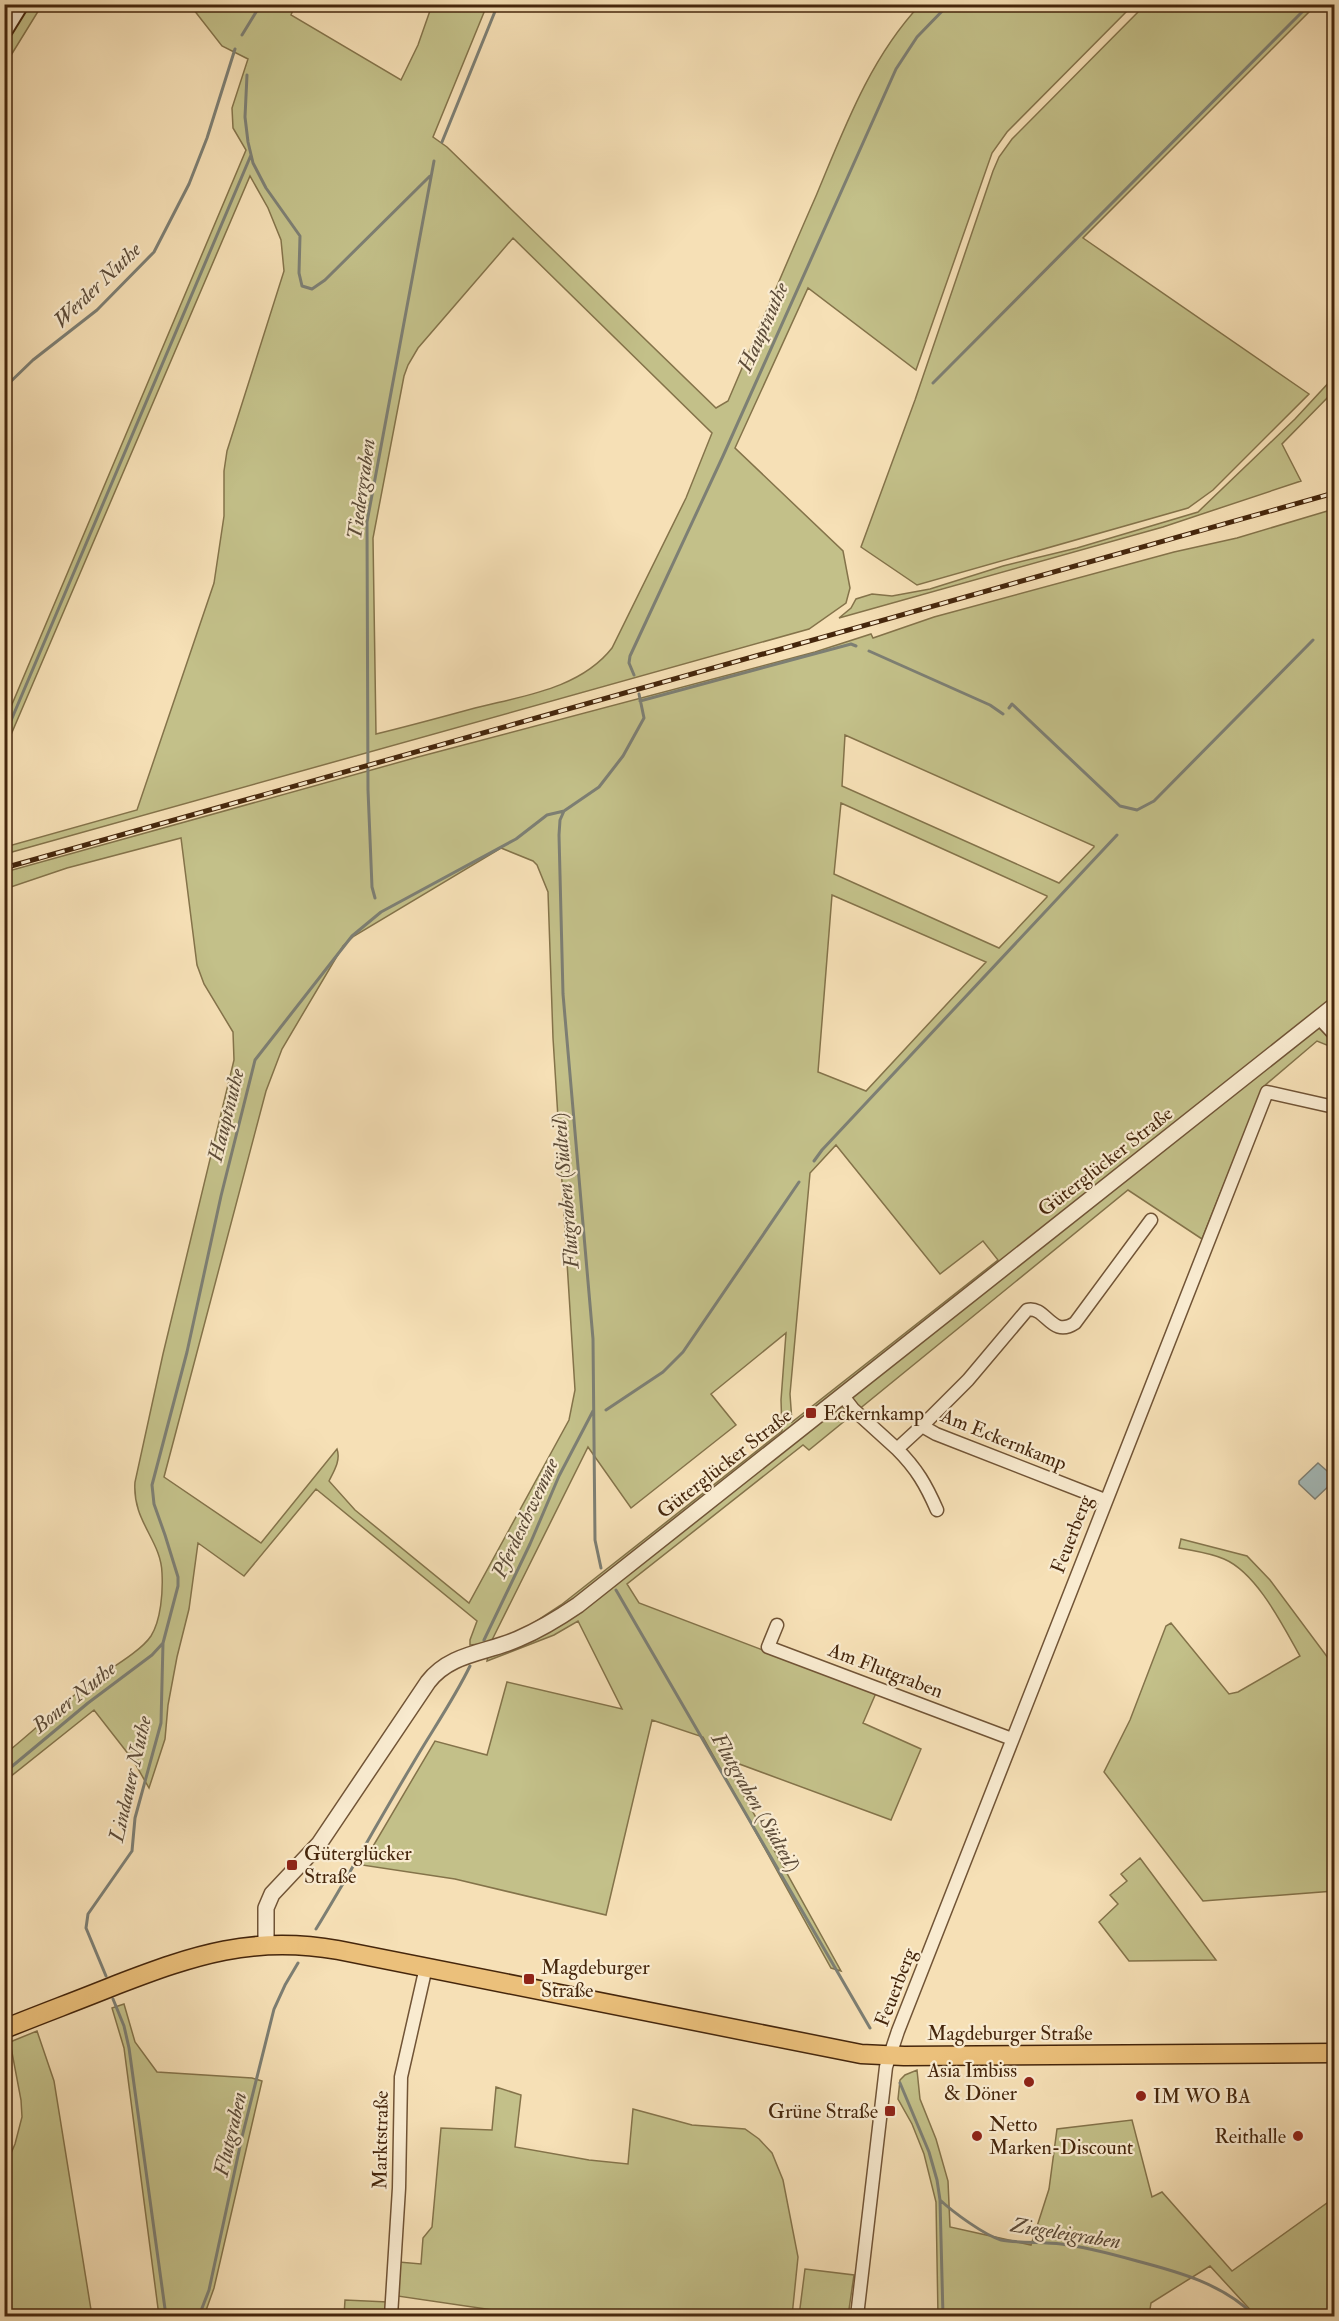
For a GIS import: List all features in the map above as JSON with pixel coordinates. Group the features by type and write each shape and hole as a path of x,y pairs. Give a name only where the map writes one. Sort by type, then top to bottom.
{"main road":[{"path":"4,30 20,4"},
{"name":"Magdeburger Straße","path":"4,2029 196,1956 233,1948 266,1945 306,1946 426,1967 836,2049 891,2056 1335,2053"}],"street":[{"name":"Güterglücker Straße","path":"266,1945 266,1908 272,1894 319,1844 435,1672 447,1663 500,1646 548,1624 578,1605 1335,1006"},
{"path":"1319,1018 1335,1034"},
{"name":"Feuerberg","path":"891,2056 898,2031 1105,1500 1267,1092 1335,1107"},
{"name":"Am Eckernkamp","path":"897,1449 968,1380 1027,1310 1037,1311 1058,1327 1069,1327 1075,1323 1151,1220"},
{"path":"843,1396 853,1409 915,1467 927,1486 937,1510"},
{"name":"Am Eckernkamp","path":"922,1426 936,1434 1105,1500"},
{"name":"Am Flutgraben","path":"777,1625 768,1647 1012,1739"},
{"name":"Marktstraße","path":"391,2316 399,2188 401,2077 426,1967"},
{"path":"857,2316 886,2067 891,2056"}],"shaded area":[{"path":"8,5 42,5 5,65 5,10"},
{"path":"190,5 295,5 291,15 401,80 418,45 432,5 487,5 433,137 447,147 716,408 728,401 860,95 887,48 920,5 1133,5 1007,132 992,153 916,370 808,288 735,448 843,551 850,588 846,603 809,629 5,854 5,847 137,810 214,583 224,516 224,471 227,451 284,271 281,240 268,208 250,176 10,737 5,740 5,721 246,150 233,128 232,108 248,59 222,46","holes":["513,238 712,433 686,498 612,648 599,662 567,682 531,695 376,734 373,538 404,376 418,348"]},
{"path":"1145,5 1316,5 1083,238 1309,394 1213,490 1188,508 917,585 861,547 915,400 993,171 999,157 1012,139"},
{"path":"1334,377 1334,391 1282,444 1301,481 1163,527 839,618 851,608 856,599 872,594 892,596 930,589 1003,566 1077,548 1198,512 1295,419"},
{"path":"1334,509 1334,1048 1317,1041 1263,1087 1202,1239 1128,1190 809,1450 803,1445 627,1584 639,1603 876,1693 863,1723 921,1749 891,1820 723,1758 841,1971 831,1968 703,1737 652,1720 606,1915 455,1879 362,1865 435,1741 487,1755 507,1682 622,1709 578,1621 554,1635 487,1661 490,1643 470,1645 477,1621 316,1489 244,1576 198,1543 189,1609 168,1705 165,1739 149,1788 133,1760 94,1710 5,1781 5,1754 82,1689 138,1650 151,1636 157,1622 161,1606 162,1573 157,1550 138,1508 135,1482 163,1354 234,1060 233,1032 204,984 197,965 181,838 67,868 5,889 5,872 418,757 815,652 871,634 873,638 934,617 1174,552 1237,538","holes":["845,735 1094,847 1059,883 842,786","841,803 1047,896 999,948 834,874","501,848 533,861 537,865 548,892 553,1038 575,1390 569,1420 469,1603 355,1510 329,1481 338,1461 337,1449 261,1543 164,1477 266,1091 282,1049 343,946 354,936","832,895 986,962 866,1091 818,1072","836,1145 940,1274 983,1241 998,1260 792,1422 790,1394 810,1173","786,1333 781,1400 782,1431 561,1605 526,1628 491,1642 588,1447 631,1508 736,1425 711,1394"]},
{"path":"1181,1539 1247,1556 1270,1580 1334,1666 1334,1891 1203,1901 1104,1772 1130,1720 1166,1626 1171,1623 1229,1694 1238,1692 1300,1656 1268,1602 1247,1576 1224,1559 1179,1548"},
{"path":"1140,1858 1216,1960 1129,1961 1099,1922 1118,1904 1110,1895 1127,1881 1121,1874"},
{"path":"124,2004 135,2042 157,2072 252,2078 262,2081 214,2288 204,2316 159,2316 124,2048 112,2008"},
{"path":"37,2031 54,2081 92,2316 5,2316 5,2167 15,2144 22,2117 10,2042"},
{"path":"917,2070 920,2099 936,2139 948,2181 950,2227 1031,2245 1049,2189 1057,2129 1132,2120 1152,2197 1162,2192 1232,2271 1334,2198 1334,2316 1256,2316 1210,2266 1151,2303 1149,2316 938,2316 936,2202 924,2154 912,2124 898,2099 900,2080"},
{"path":"496,2087 521,2095 515,2147 589,2160 628,2164 633,2109 692,2125 745,2129 759,2139 772,2153 783,2180 798,2257 792,2316 534,2316 398,2296 396,2316 344,2316 345,2300 388,2302 399,2262 421,2264 423,2238 432,2227 441,2128 492,2130"},
{"path":"805,2269 854,2275 848,2316 799,2316"}],"water":[{"path":"1318,1463 1334,1477 1334,1481 1315,1499 1299,1484 1299,1481"}],"waterway":[{"name":"Werder Nuthe","path":"242,35 261,4"},
{"name":"Tiedergraben","path":"442,142 498,4"},
{"name":"Hauptnuthe","path":"634,675 629,663 630,656 723,456 896,69 917,37 949,4"},
{"path":"933,383 1310,4"},
{"name":"Werder Nuthe","path":"4,388 33,360 97,310 154,252 189,184 207,138 235,49"},
{"path":"247,75 245,117 253,163 266,188 300,236 299,273 302,286 312,289 325,280 430,176"},
{"path":"7,730 251,155"},
{"name":"Tiedergraben","path":"375,898 372,887 368,790 367,522 434,161"},
{"path":"1009,708 1012,704 1120,806 1137,810 1154,801 1313,640"},
{"path":"640,701 851,644 856,646"},
{"path":"869,651 990,705 1003,714"},
{"name":"Hauptnuthe","path":"106,1976 86,1928 88,1914 132,1851 135,1818 161,1723 163,1643 178,1586 178,1577 154,1504 152,1485 187,1352 221,1196 255,1060 352,936 381,912 516,839 547,815 564,811 599,787 623,756 644,718 639,694"},
{"name":"Flutgraben (Südteil)","path":"564,811 560,820 559,835 563,994 593,1339 595,1540 601,1568"},
{"path":"814,1161 1117,835"},
{"path":"606,1410 663,1372 683,1352 799,1182"},
{"name":"Pferdeschwemme","path":"484,1640 530,1544 559,1476 593,1411"},
{"name":"Flutgraben (Südteil)","path":"616,1590 870,2028"},
{"name":"Boner Nuthe","path":"4,1773 88,1703 152,1655 163,1643"},
{"name":"Lindauer Nuthe","path":"316,1929 470,1666"},
{"name":"Flutgraben","path":"199,2316 209,2290 242,2137 274,2009 298,1963"},
{"name":"Lindauer Nuthe","path":"113,1999 124,2026 129,2048 166,2316"},
{"name":"Flutgraben (Südteil)","path":"900,2083 929,2152 937,2180 940,2200 943,2316"},
{"name":"Ziegeleigraben","path":"940,2200 961,2217 1001,2240 1080,2247 1169,2270 1215,2287 1255,2316"}],"railway":[{"path":"4,868 1334,493"}],"place":[{"name":"Eckernkamp","path":"811,1413"},
{"name":"Güterglücker Straße","path":"292,1865"},
{"name":"Magdeburger Straße","path":"529,1979"},
{"name":"Asia Imbiss & Döner","path":"1029,2082"},
{"name":"IM WO BA","path":"1141,2096"},
{"name":"Grüne Straße","path":"890,2111"},
{"name":"Netto Marken-Discount","path":"977,2136"},
{"name":"Reithalle","path":"1298,2136"}]}
